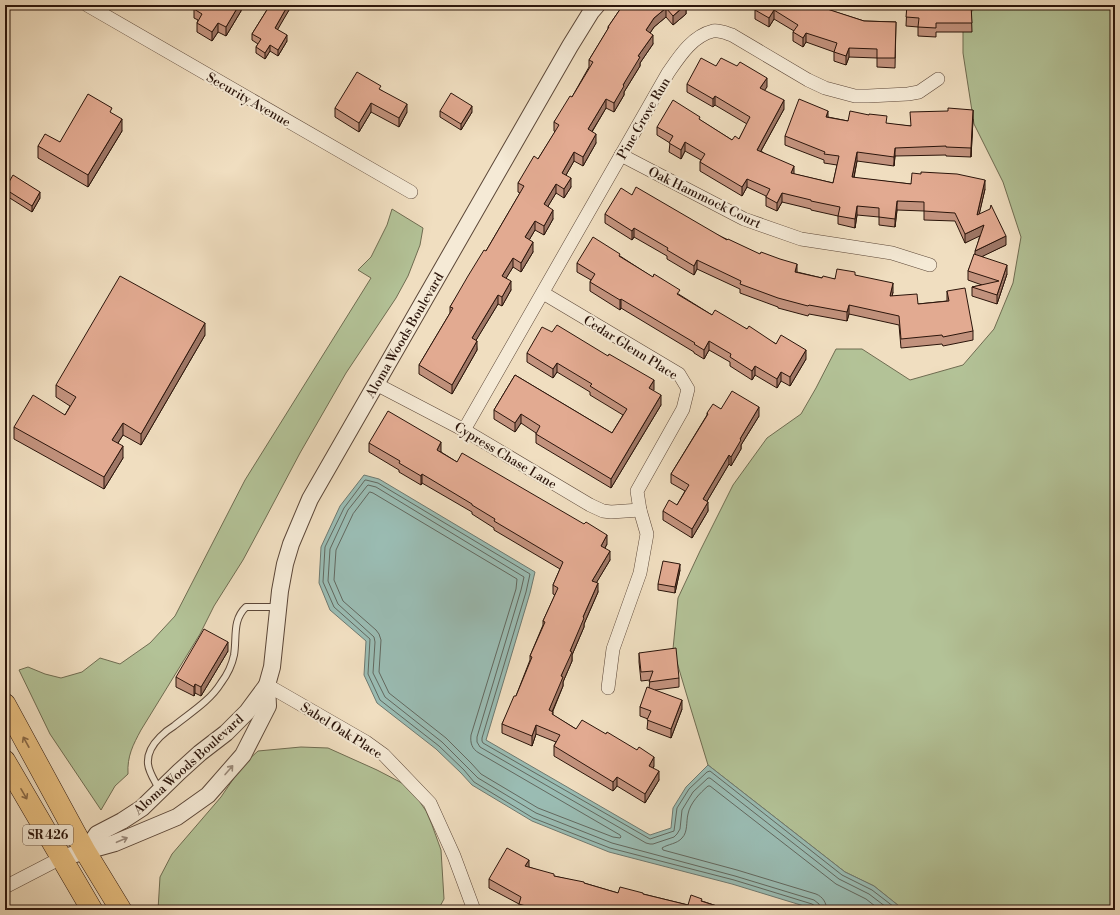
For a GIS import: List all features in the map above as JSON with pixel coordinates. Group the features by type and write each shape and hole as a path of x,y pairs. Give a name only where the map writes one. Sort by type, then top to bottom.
{"main road":[{"name":"SR 426","path":"5,704 85,851 121,910"},
{"name":"SR 426","path":"5,760 92,910"}],"street":[{"name":"Security Avenue","path":"87,5 411,192"},
{"name":"Aloma Woods Boulevard","path":"61,858 115,843 177,817 208,795 243,755 268,706 267,685 272,667 278,607 285,564 291,544 310,499 570,46 597,5"},
{"name":"Pine Grove Run","path":"464,430 668,73 688,46 698,38 714,31 732,35 814,83 825,88 855,96 908,94 919,92 938,79"},
{"name":"Oak Hammock Court","path":"622,155 744,219 801,239 892,253 930,265"},
{"name":"Cedar Glenn Place","path":"543,293 679,374 688,389 683,409 637,491 640,510 647,534 640,573 613,648 608,688"},
{"name":"Cypress Chase Lane","path":"376,384 464,430 590,505 603,511 611,512 640,510"},
{"name":"Aloma Woods Boulevard","path":"85,851 97,834 122,821 142,808 200,753 231,728 247,712 267,685"},
{"name":"Sabel Oak Place","path":"267,685 366,742 384,755 430,803 454,856 474,910"},
{"path":"5,887 61,858"}],"lane":[{"path":"160,790 151,774 148,763 152,747 160,737 208,700 220,685 230,668 234,657 236,642 235,626 242,611 246,607 278,607"}],"green space":[{"path":"1016,5 1115,5 1115,910 904,910 874,886 845,872 708,765 673,649 678,598 733,485 767,438 801,414 836,349 862,349 910,380 963,365 994,329 1013,283 1021,237 1003,182 974,124 963,53 963,21 975,8"},
{"path":"392,209 423,228 420,245 408,276 396,298 346,373 300,453 243,560 214,606 200,634 141,730 130,756 128,774 115,786 101,810 50,734 19,670 28,667 45,674 61,678 82,672 100,658 120,664 150,643 175,616 245,480 371,278 358,270 371,257 387,225"},
{"path":"301,747 328,748 402,783 418,799 426,811 441,850 444,899 438,910 158,910 160,877 172,854 221,797 247,761 258,751"}],"water":[{"path":"364,475 379,479 535,572 486,740 650,835 671,828 673,808 686,787 708,765 845,872 874,886 904,910 817,910 732,884 609,852 532,821 472,785 436,749 377,703 364,675 366,641 330,610 319,583 321,547 340,506"}],"building":[{"path":"197,5 239,5 226,27 218,23 212,32 197,23 202,14 194,9"},
{"path":"270,5 288,5 275,28 287,35 278,50 270,45 265,53 256,47 261,39 252,34"},
{"path":"623,5 685,5 673,16 666,8 654,18 646,30 653,35 638,56 640,57 614,103 606,99 588,129 596,134 583,157 574,152 562,173 571,178 564,189 556,184 544,204 553,210 544,226 535,221 525,237 533,242 521,263 513,258 502,276 511,281 502,297 498,295 472,338 477,341 452,385 419,365 453,308 450,307 468,276 484,250 486,251 524,186 518,183 534,156 538,159 559,125 554,122 570,96 572,97 593,62 589,60"},
{"path":"759,5 823,5 821,7 864,21 896,22 895,58 877,58 877,49 849,48 846,56 834,52 837,43 806,33 803,38 793,32 798,25 774,10 769,18 755,10"},
{"path":"907,5 971,5 972,23 936,23 936,28 918,27 919,18 906,17"},
{"path":"701,58 716,66 721,58 737,66 740,62 767,78 760,88 784,100 757,150 794,166 791,173 833,183 839,156 824,154 825,152 785,136 799,99 828,111 826,117 848,121 850,111 869,115 887,116 886,123 911,126 910,112 948,111 948,108 973,110 971,148 946,146 895,148 894,157 857,152 852,177 911,184 912,173 921,174 921,172 957,174 985,180 977,215 990,209 991,205 1006,236 975,251 984,225 965,234 955,213 924,211 924,202 897,201 895,219 879,217 879,208 857,206 855,219 838,216 840,207 782,193 777,203 766,197 770,189 747,179 742,187 700,162 705,154 685,142 681,150 669,143 673,136 657,127 673,100 732,140 735,136 739,139 750,117 715,96 713,99 687,84"},
{"path":"357,72 381,86 379,89 407,104 399,118 371,103 359,123 335,108"},
{"path":"451,93 472,106 461,124 440,111"},
{"path":"88,94 112,108 110,112 122,119 88,175 38,146 45,134 60,142"},
{"path":"13,175 40,192 32,206 5,189"},
{"path":"636,187 727,240 728,239 760,254 761,252 797,264 795,272 822,278 823,276 835,279 837,269 855,272 855,275 893,283 890,296 917,294 918,304 949,301 947,291 965,288 973,331 943,337 942,335 901,339 899,316 849,305 847,312 808,306 778,298 740,284 741,281 697,260 694,266 667,250 668,248 634,228 632,231 605,214 621,188 632,195"},
{"path":"593,237 620,254 619,256 653,277 654,274 680,290 677,294 712,315 715,310 747,329 749,326 776,344 781,335 806,350 790,377 781,372 777,379 755,366 752,371 730,357 731,354 709,341 704,350 694,344 695,343 590,282 595,274 577,263"},
{"path":"974,254 1007,265 997,295 972,287 999,281 968,271"},
{"path":"120,276 205,323 141,434 123,423 112,440 123,446 104,477 14,427 33,395 65,415 76,397 56,385"},
{"path":"557,325 608,356 609,354 654,380 649,388 661,395 611,479 536,434 540,426 521,414 515,423 494,410 515,375 612,433 627,409 590,386 592,384 557,363 553,369 527,353 542,327 552,332"},
{"path":"732,391 759,407 731,457 729,455 703,499 708,502 692,529 663,511 669,500 677,505 689,485 671,474 713,404 721,409"},
{"path":"388,411 441,442 437,450 457,462 462,453 584,524 586,522 607,535 601,546 610,551 592,581 598,583 583,617 584,618 570,651 572,652 561,676 563,677 549,710 553,712 552,714 576,729 582,720 606,734 607,732 637,750 639,747 654,757 649,766 659,771 645,794 617,777 613,782 554,746 560,735 536,725 532,736 502,724 514,696 516,696 532,657 530,656 545,622 543,621 558,588 553,585 563,562 494,521 495,519 472,504 422,474 421,476 399,463 400,461 369,443"},
{"path":"663,561 680,564 675,587 658,584"},
{"path":"204,629 228,642 201,687 195,684 194,687 176,677"},
{"path":"676,648 679,678 649,682 653,671 641,672 639,653"},
{"path":"647,687 682,700 671,729 647,720 651,711 640,707"},
{"path":"507,848 529,860 525,866 554,874 554,876 584,882 618,893 620,887 688,905 691,895 702,899 701,901 729,910 539,910 519,904 521,897 489,879"}]}
